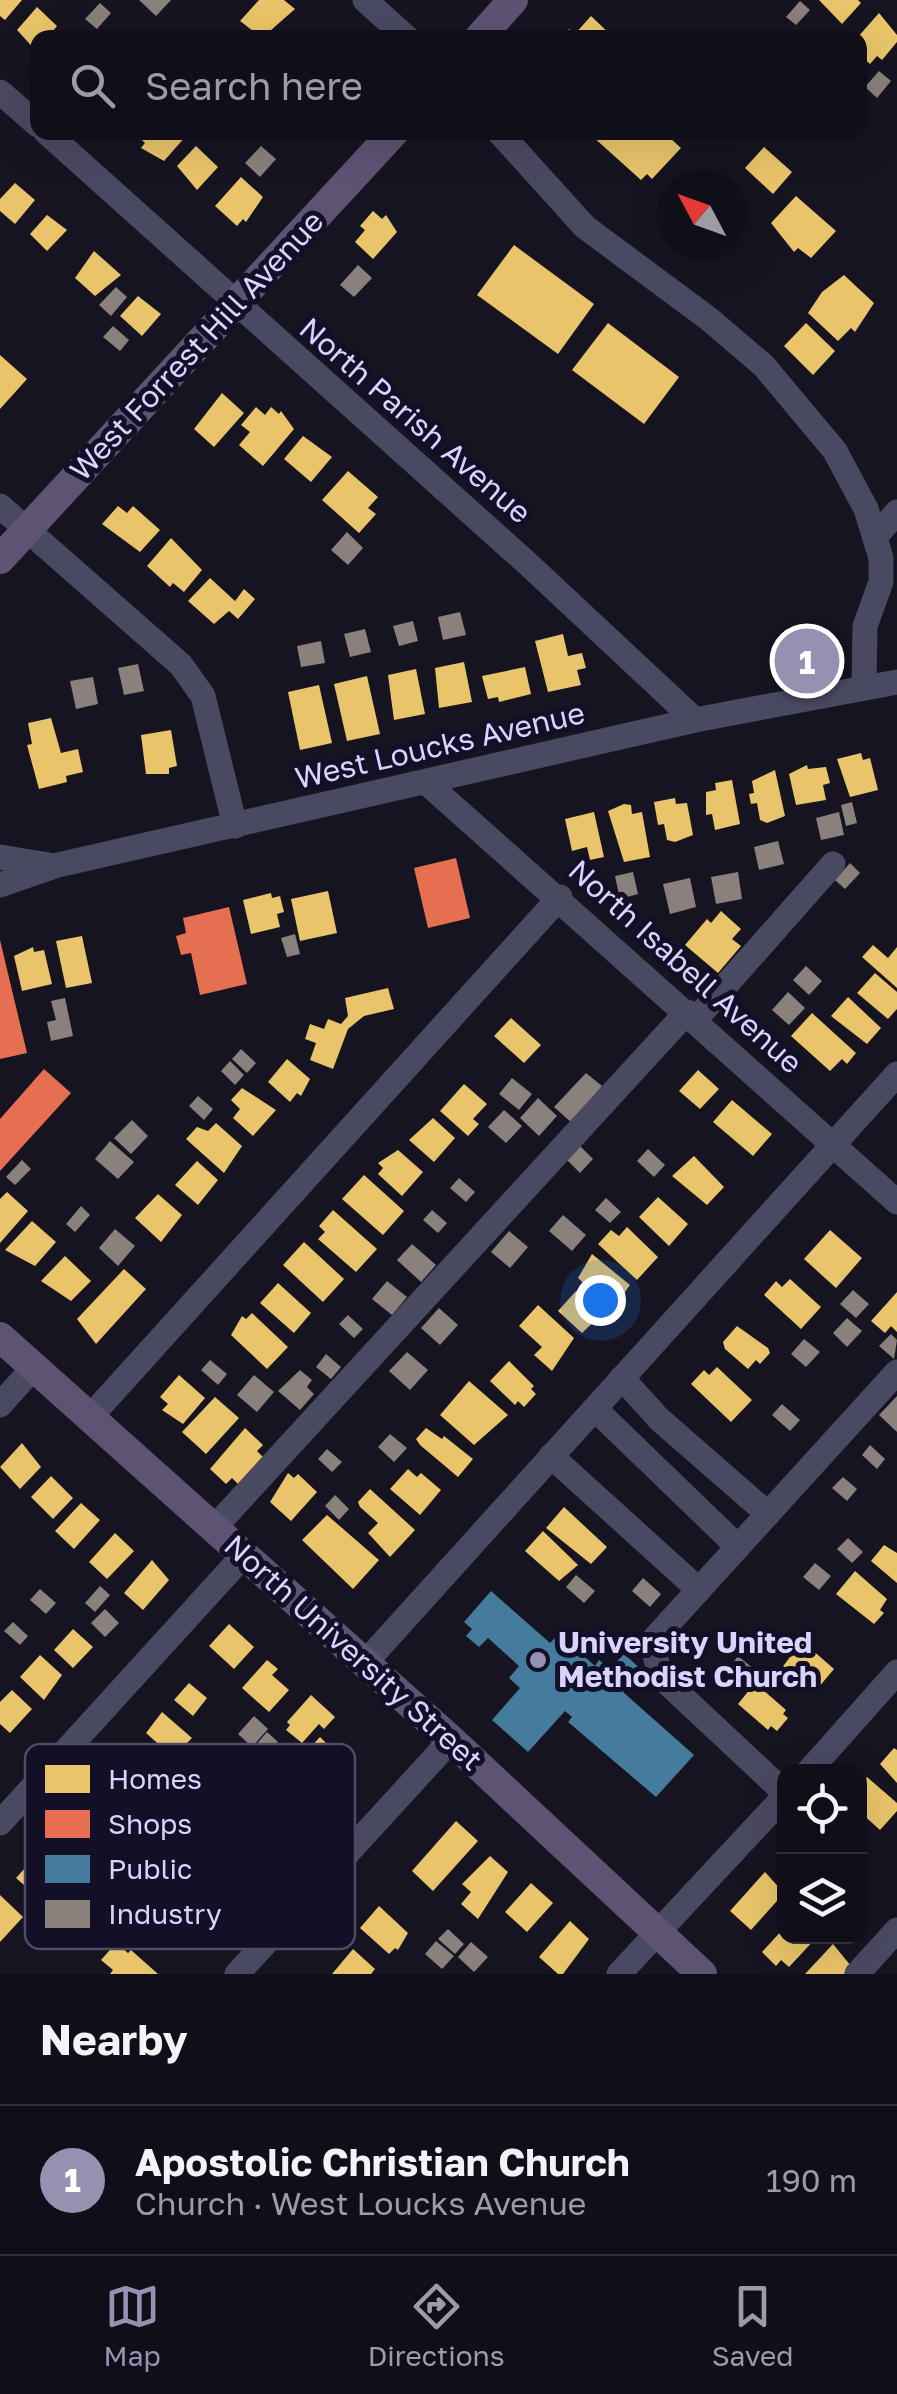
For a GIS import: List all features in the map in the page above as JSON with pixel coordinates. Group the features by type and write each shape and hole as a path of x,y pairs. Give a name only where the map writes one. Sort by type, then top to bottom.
{"main road":[{"path":"487,30 513,0"},
{"name":"West Forrest Hill Avenue","path":"0,560 387,140"},
{"name":"North University Street","path":"0,1337 451,1740 702,1974"}],"street":[{"path":"364,0 398,30"},
{"path":"0,92 30,119"},
{"name":"North Parish Avenue","path":"55,140 695,720"},
{"path":"506,140 584,227 709,319 764,366 835,451 875,537 881,582 865,626 864,687"},
{"path":"0,506 181,665 203,696 235,826"},
{"path":"875,537 897,512"},
{"name":"West Loucks Avenue","path":"0,885 58,865 428,784 695,720 897,682"},
{"name":"North Isabell Avenue","path":"428,784 560,897 897,1202"},
{"path":"0,857 58,865"},
{"path":"214,1528 834,864"},
{"path":"90,1416 560,897"},
{"path":"364,1664 897,1074"},
{"path":"0,1405 34,1368"},
{"path":"777,1788 658,1670 655,1638 897,1372"},
{"path":"622,1378 659,1420 768,1514"},
{"path":"594,1409 738,1547"},
{"path":"551,1456 699,1590"},
{"path":"72,1744 244,1555"},
{"path":"815,1764 897,1672"},
{"path":"355,1845 451,1740"},
{"path":"0,1823 25,1796"},
{"path":"619,1974 777,1803"},
{"path":"857,1974 897,1930"},
{"path":"237,1974 260,1949"}],"building: Homes":[{"path":"0,0 22,0 5,20 0,16"},
{"path":"259,0 284,0 295,9 271,30 252,30 240,21"},
{"path":"819,0 858,0 861,3 842,24"},
{"path":"37,7 57,26 54,30 30,30 30,44 17,30"},
{"path":"879,13 897,35 897,42 882,60 877,56 870,64 864,30"},
{"path":"591,16 606,30 578,30"},
{"path":"142,140 182,140 164,161 141,148 145,143"},
{"path":"596,140 672,140 681,148 652,179 647,174 641,180"},
{"path":"196,146 218,167 197,190 177,166"},
{"path":"764,147 792,172 773,194 745,168"},
{"path":"241,177 263,197 246,222 243,219 237,226 215,206"},
{"path":"15,183 35,200 15,224 0,211 0,199"},
{"path":"796,196 836,231 811,258 798,248 794,252 771,223"},
{"path":"373,211 382,219 386,215 397,232 373,259 355,242 365,230 360,226"},
{"path":"47,215 67,230 47,251 30,234"},
{"path":"514,245 594,304 558,354 477,295"},
{"path":"94,251 121,275 95,296 75,278"},
{"path":"844,275 874,303 855,332 851,328 838,341 808,313 822,292"},
{"path":"138,296 161,314 142,336 120,316"},
{"path":"608,323 679,377 644,424 572,370"},
{"path":"806,323 835,351 813,375 784,346"},
{"path":"0,355 27,379 0,409"},
{"path":"222,393 244,413 214,447 194,429"},
{"path":"256,407 265,415 271,407 279,414 281,411 294,429 263,466 239,445 250,432 241,425"},
{"path":"303,436 332,457 311,482 284,459"},
{"path":"348,471 378,497 368,508 376,514 359,533 322,500"},
{"path":"118,506 127,513 133,506 160,530 140,552 102,524"},
{"path":"171,538 202,570 184,592 173,583 170,587 147,566"},
{"path":"210,578 235,601 244,589 255,599 238,619 229,611 214,624 188,601"},
{"path":"563,634 568,656 582,653 586,668 577,670 581,685 548,692 535,641"},
{"path":"464,662 472,702 439,708 435,668"},
{"path":"525,667 531,694 499,702 498,697 488,699 482,676"},
{"path":"416,669 425,714 394,720 388,675"},
{"path":"367,676 380,734 347,741 334,684"},
{"path":"319,685 332,743 300,750 288,692"},
{"path":"51,718 61,753 78,749 83,772 66,776 67,782 39,789 27,745 32,744 28,723"},
{"path":"171,730 177,766 169,768 169,774 146,774 141,735"},
{"path":"861,753 863,760 870,758 878,790 850,797 837,759"},
{"path":"807,765 808,769 826,767 830,783 823,785 826,800 796,805 789,774"},
{"path":"775,770 785,816 767,823 760,820 757,803 751,804 749,794 754,793 752,781"},
{"path":"732,780 740,824 715,830 712,814 706,815 706,792 716,790 715,783"},
{"path":"675,798 676,804 687,803 693,835 675,842 667,840 664,824 658,825 654,802"},
{"path":"631,805 632,814 642,812 650,857 624,862 608,811"},
{"path":"594,812 604,857 590,860 587,847 572,851 565,819"},
{"path":"328,891 337,933 300,941 291,899"},
{"path":"271,893 272,898 280,896 284,912 277,914 280,927 251,934 243,900"},
{"path":"721,911 741,929 732,939 741,946 718,973 685,945 707,919 711,923"},
{"path":"82,936 92,983 66,988 56,941"},
{"path":"873,945 888,958 897,947 897,988 862,957"},
{"path":"33,947 34,952 44,950 52,984 22,991 14,956"},
{"path":"875,973 897,992 897,1009 888,1019 857,993"},
{"path":"388,988 394,1009 364,1016 348,1029 333,1069 310,1060 316,1043 305,1039 310,1024 324,1029 328,1019 341,1024 348,1016 345,998"},
{"path":"848,997 881,1028 867,1044 831,1016"},
{"path":"812,1013 856,1053 847,1064 842,1059 830,1071 791,1036"},
{"path":"511,1018 541,1045 524,1063 494,1036"},
{"path":"287,1059 310,1079 301,1096 297,1093 290,1102 268,1082"},
{"path":"698,1070 719,1089 700,1109 679,1091"},
{"path":"464,1084 487,1104 473,1119 479,1124 468,1136 440,1111"},
{"path":"242,1088 276,1110 253,1136 233,1118 240,1109 231,1100"},
{"path":"732,1100 772,1134 753,1156 713,1122"},
{"path":"433,1118 455,1138 434,1162 409,1140"},
{"path":"216,1123 242,1146 224,1173 186,1139 197,1127 208,1131"},
{"path":"398,1150 423,1172 402,1196 378,1174 383,1168 378,1163"},
{"path":"694,1156 724,1187 707,1205 672,1176"},
{"path":"197,1161 218,1180 198,1205 175,1185"},
{"path":"364,1175 404,1211 383,1235 342,1199"},
{"path":"7,1192 28,1211 0,1243 0,1199"},
{"path":"158,1194 182,1215 161,1242 135,1218"},
{"path":"658,1197 688,1224 669,1246 639,1217"},
{"path":"333,1210 377,1249 356,1272 318,1239 325,1232 319,1226"},
{"path":"32,1221 56,1242 35,1266 5,1250"},
{"path":"627,1227 658,1257 637,1280 598,1244 611,1230 619,1236"},
{"path":"830,1230 862,1258 836,1288 804,1259"},
{"path":"304,1242 344,1279 323,1302 283,1265"},
{"path":"592,1254 630,1285 612,1310 578,1278"},
{"path":"65,1256 91,1281 71,1301 41,1281"},
{"path":"124,1269 146,1289 96,1344 77,1319"},
{"path":"790,1279 821,1307 801,1329 764,1295 776,1281 782,1287"},
{"path":"278,1283 311,1313 294,1333 260,1303"},
{"path":"576,1291 601,1315 582,1333 558,1311"},
{"path":"897,1292 897,1332 891,1326 885,1333 871,1321"},
{"path":"538,1305 574,1338 552,1371 534,1355 542,1347 519,1326"},
{"path":"252,1313 288,1347 267,1369 231,1335 242,1316 246,1319"},
{"path":"737,1326 768,1348 770,1353 760,1364 756,1360 748,1369 725,1349 723,1342"},
{"path":"509,1361 534,1386 531,1389 536,1394 524,1407 518,1401 515,1405 490,1381"},
{"path":"717,1367 752,1400 731,1422 691,1384 704,1370 709,1375"},
{"path":"179,1375 205,1398 183,1424 162,1410 168,1404 160,1397"},
{"path":"469,1381 508,1415 474,1445 440,1415"},
{"path":"215,1397 239,1418 206,1454 182,1432"},
{"path":"245,1428 263,1445 257,1451 264,1458 239,1485 232,1478 226,1484 210,1469"},
{"path":"426,1428 442,1439 444,1436 473,1459 458,1477 416,1439"},
{"path":"22,1443 41,1467 20,1489 0,1467"},
{"path":"408,1469 417,1477 421,1473 441,1490 420,1515 390,1489"},
{"path":"288,1473 294,1478 298,1474 317,1492 291,1521 270,1502"},
{"path":"51,1476 73,1498 53,1519 31,1497"},
{"path":"370,1489 415,1530 390,1557 368,1533 378,1523 358,1502"},
{"path":"81,1503 100,1520 74,1549 55,1531"},
{"path":"564,1507 607,1547 591,1564 546,1528"},
{"path":"327,1515 379,1560 353,1589 302,1540"},
{"path":"543,1531 578,1565 559,1581 525,1551"},
{"path":"115,1533 134,1551 107,1579 89,1562"},
{"path":"884,1545 897,1553 897,1583 871,1561"},
{"path":"152,1560 169,1580 143,1610 124,1593"},
{"path":"855,1571 887,1599 880,1610 884,1613 874,1624 836,1594"},
{"path":"229,1624 254,1647 234,1669 209,1646"},
{"path":"73,1629 93,1647 73,1668 54,1650"},
{"path":"802,1641 834,1669 818,1688 803,1675 797,1683 781,1669"},
{"path":"40,1655 62,1675 44,1700 20,1677"},
{"path":"267,1660 278,1669 272,1675 289,1690 269,1712 242,1688"},
{"path":"189,1683 207,1698 193,1716 174,1700"},
{"path":"755,1683 786,1710 783,1714 788,1718 777,1731 771,1726 768,1730 738,1704"},
{"path":"12,1690 32,1709 10,1733 0,1724 0,1702"},
{"path":"311,1695 335,1717 324,1729 319,1724 302,1743 286,1730 290,1725 287,1722"},
{"path":"162,1712 192,1738 186,1744 158,1744 146,1733"},
{"path":"894,1748 897,1750 897,1783 880,1764"},
{"path":"867,1777 897,1803 897,1811 880,1830 867,1818"},
{"path":"456,1821 478,1841 433,1891 412,1871"},
{"path":"490,1856 508,1872 478,1919 461,1904 471,1892 462,1884"},
{"path":"25,1868 25,1886 16,1878"},
{"path":"765,1872 777,1885 777,1901 751,1930 730,1911"},
{"path":"531,1883 553,1903 527,1932 505,1912"},
{"path":"0,1895 23,1917 0,1942"},
{"path":"379,1906 408,1933 398,1950 395,1948 389,1954 360,1928"},
{"path":"570,1921 589,1939 563,1974 558,1974 539,1957"},
{"path":"777,1936 777,1944 811,1944 789,1967 781,1960 776,1966 762,1952"},
{"path":"833,1944 851,1966 844,1974 805,1974"},
{"path":"111,1949 128,1953 131,1950 158,1974 110,1974 113,1970 101,1960"},
{"path":"353,1949 375,1969 371,1974 332,1974"}],"building: Shops":[{"path":"456,858 470,918 428,928 414,868"},
{"path":"229,907 247,984 200,995 191,953 181,955 176,936 186,933 183,918"},
{"path":"0,940 27,1053 0,1059"},
{"path":"44,1069 71,1093 0,1171 0,1119"}],"building: Public":[{"path":"491,1591 550,1643 559,1634 595,1666 599,1660 610,1669 624,1654 642,1670 623,1692 694,1755 656,1797 568,1722 572,1717 565,1711 528,1752 492,1720 520,1688 509,1678 519,1666 488,1638 479,1647 466,1636 472,1629 464,1622"}],"building: Industry":[{"path":"139,0 171,0 156,16"},
{"path":"800,1 810,10 796,25 786,17"},
{"path":"100,3 111,13 97,29 85,19"},
{"path":"879,71 891,81 877,98 867,85"},
{"path":"261,146 276,159 260,177 245,163"},
{"path":"358,265 372,278 354,297 340,285"},
{"path":"116,287 127,297 111,316 99,305"},
{"path":"113,326 129,340 120,351 103,337"},
{"path":"347,532 363,548 348,565 331,550"},
{"path":"460,612 466,635 443,640 438,617"},
{"path":"413,621 418,641 399,646 393,626"},
{"path":"365,629 371,652 350,657 344,634"},
{"path":"321,641 325,663 301,667 297,646"},
{"path":"138,664 144,691 124,695 118,668"},
{"path":"93,677 98,704 76,709 70,681"},
{"path":"852,802 857,823 846,826 841,805"},
{"path":"839,812 844,835 821,840 816,818"},
{"path":"778,841 784,864 759,870 754,847"},
{"path":"850,863 860,873 845,889 835,880"},
{"path":"633,872 638,894 620,899 615,876"},
{"path":"738,872 742,899 716,904 711,877"},
{"path":"690,878 696,907 670,914 663,884"},
{"path":"295,934 300,954 287,957 281,938"},
{"path":"806,966 822,981 809,995 793,980"},
{"path":"788,992 805,1008 789,1025 772,1010"},
{"path":"65,998 73,1036 51,1041 47,1022 56,1020 51,1001"},
{"path":"241,1049 256,1063 247,1073 232,1059"},
{"path":"230,1061 244,1075 235,1085 221,1071"},
{"path":"586,1073 602,1086 572,1123 554,1107"},
{"path":"512,1078 532,1094 519,1110 499,1094"},
{"path":"198,1096 213,1109 204,1120 189,1106"},
{"path":"538,1098 557,1116 539,1136 520,1118"},
{"path":"504,1110 522,1126 506,1143 488,1127"},
{"path":"132,1120 148,1136 131,1154 114,1138"},
{"path":"110,1141 134,1162 118,1179 95,1159"},
{"path":"580,1146 593,1159 580,1173 567,1160"},
{"path":"648,1149 665,1165 654,1177 637,1161"},
{"path":"22,1160 31,1169 15,1185 6,1177"},
{"path":"459,1178 475,1192 466,1202 450,1188"},
{"path":"606,1198 621,1212 610,1223 595,1210"},
{"path":"81,1206 90,1215 75,1232 66,1224"},
{"path":"432,1210 447,1223 438,1233 423,1220"},
{"path":"563,1215 586,1235 572,1251 549,1231"},
{"path":"115,1229 135,1246 118,1266 99,1248"},
{"path":"509,1231 528,1247 510,1268 491,1252"},
{"path":"412,1244 436,1265 421,1282 397,1260"},
{"path":"387,1281 407,1297 392,1315 372,1299"},
{"path":"853,1290 869,1304 856,1318 840,1304"},
{"path":"439,1308 458,1325 440,1345 421,1328"},
{"path":"348,1315 363,1329 354,1338 339,1324"},
{"path":"847,1318 862,1331 847,1347 833,1333"},
{"path":"891,1334 897,1340 894,1359 879,1346"},
{"path":"804,1339 820,1352 806,1367 791,1354"},
{"path":"407,1352 428,1370 410,1390 389,1371"},
{"path":"326,1354 341,1367 331,1379 316,1367"},
{"path":"210,1360 227,1374 218,1385 201,1370"},
{"path":"300,1370 312,1380 307,1387 314,1394 300,1410 278,1391"},
{"path":"254,1375 274,1392 257,1412 237,1395"},
{"path":"897,1396 897,1432 879,1415"},
{"path":"782,1404 800,1420 790,1431 772,1415"},
{"path":"390,1434 407,1448 394,1462 378,1447"},
{"path":"870,1445 885,1459 877,1469 862,1455"},
{"path":"327,1449 342,1462 332,1472 318,1459"},
{"path":"843,1477 857,1489 847,1501 832,1488"},
{"path":"335,1495 349,1509 339,1520 325,1506"},
{"path":"848,1538 863,1552 852,1563 837,1549"},
{"path":"815,1563 831,1576 819,1590 803,1577"},
{"path":"576,1575 595,1591 584,1603 566,1587"},
{"path":"643,1578 661,1594 650,1607 632,1591"},
{"path":"100,1586 110,1595 95,1612 85,1603"},
{"path":"40,1589 56,1603 46,1614 30,1600"},
{"path":"105,1609 119,1623 105,1637 91,1623"},
{"path":"13,1622 28,1636 20,1645 4,1631"},
{"path":"738,1656 755,1670 746,1680 730,1667"},
{"path":"254,1716 268,1729 255,1744 249,1744 238,1734"},
{"path":"267,1732 278,1742 276,1744 257,1744"},
{"path":"448,1929 464,1944 455,1954 438,1939"},
{"path":"436,1941 454,1956 442,1969 425,1954"},
{"path":"471,1942 488,1957 474,1972 458,1957"}],"place":[{"name":"Apostolic Christian Church","path":"807,661"},
{"name":"University United Methodist Church","path":"538,1660"}]}
